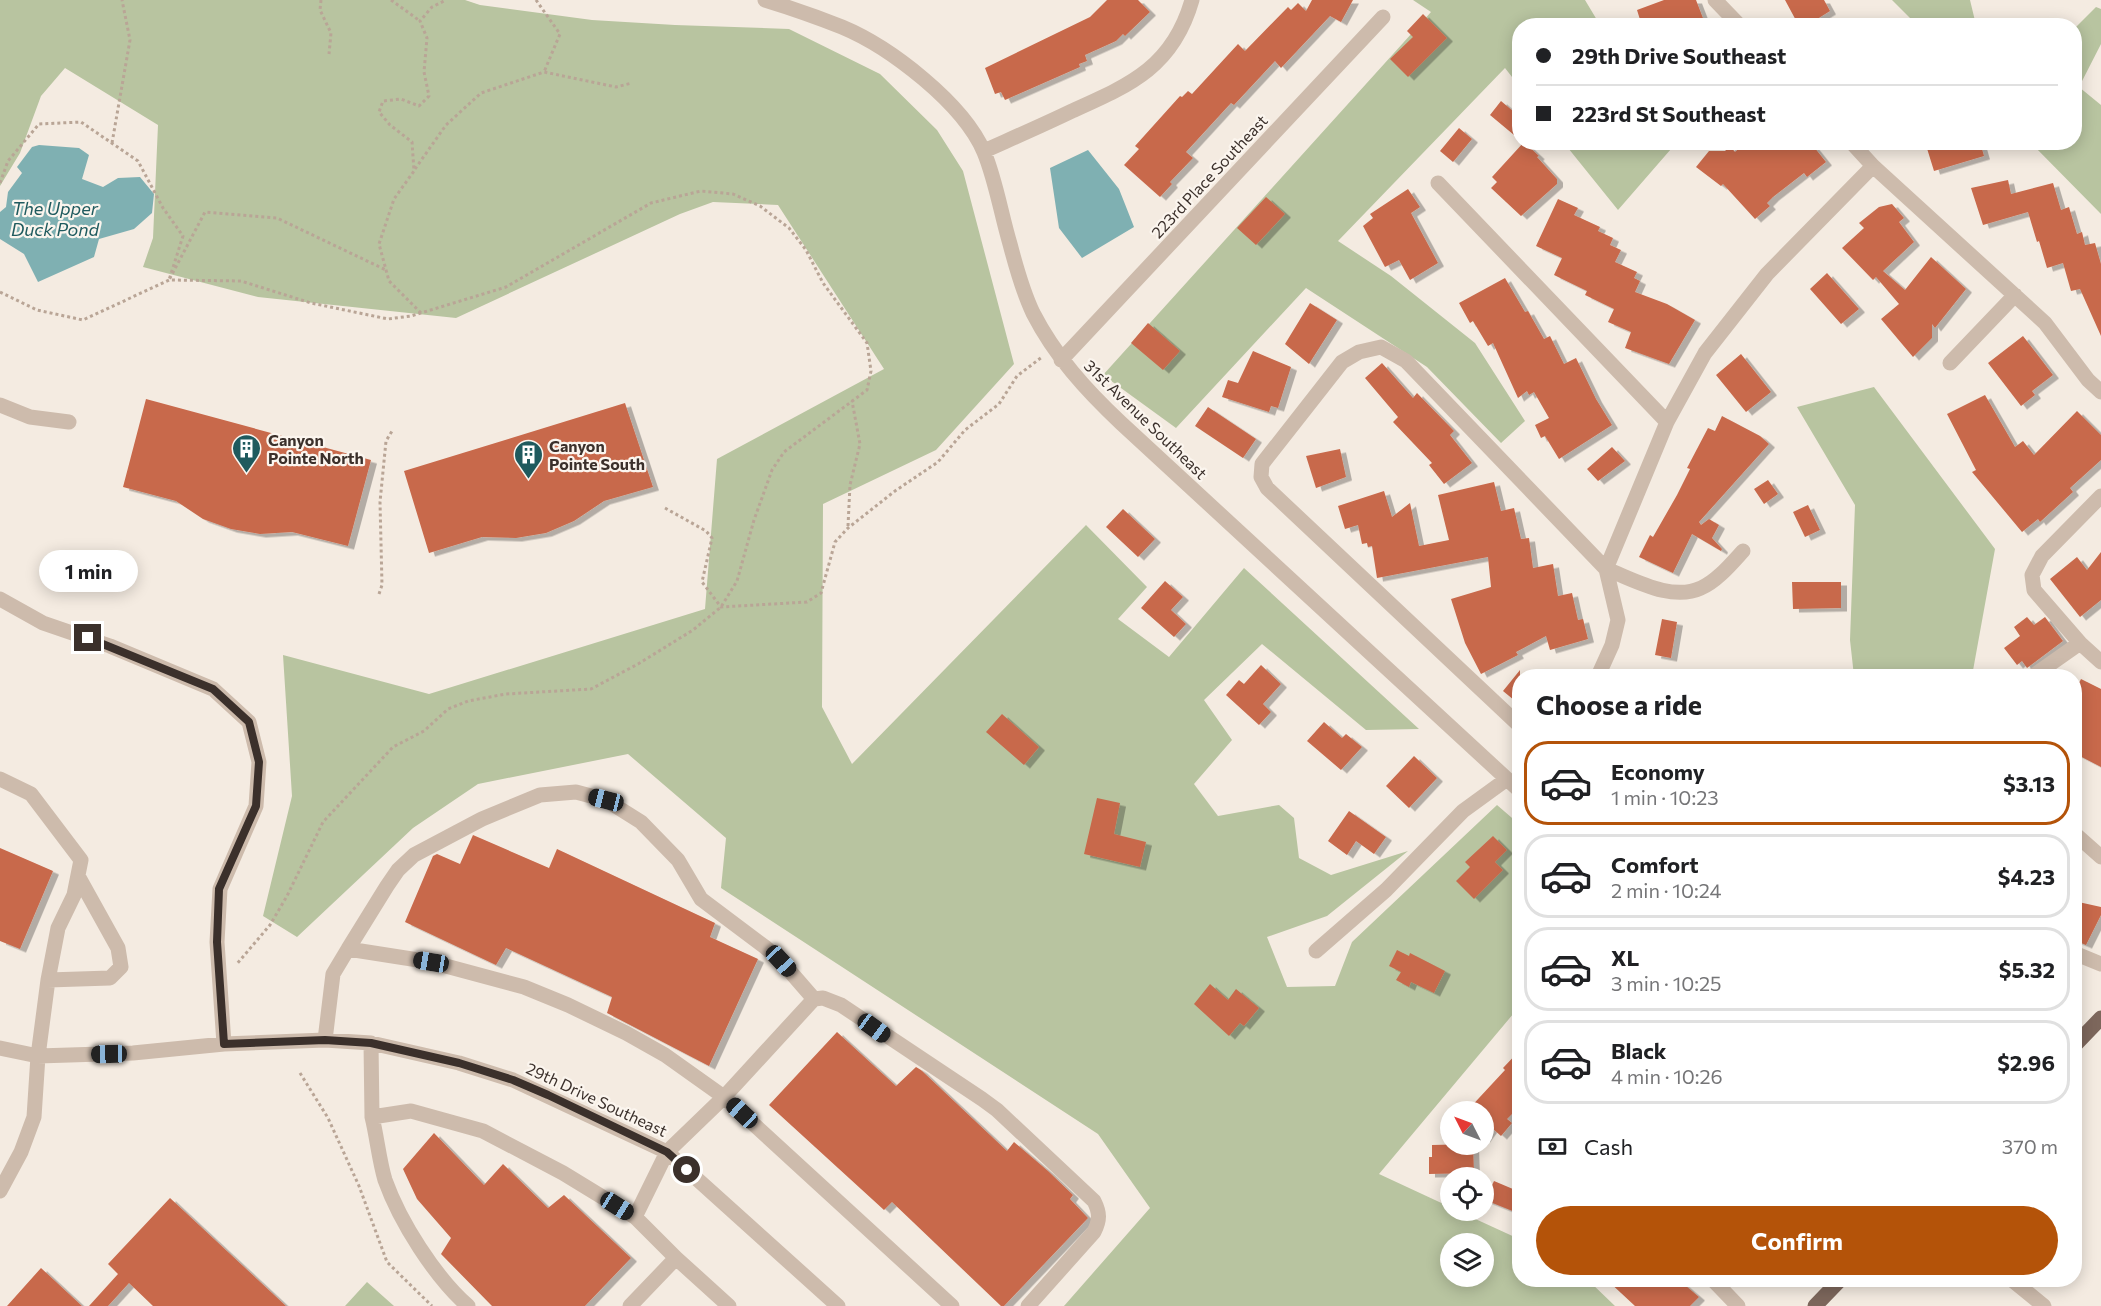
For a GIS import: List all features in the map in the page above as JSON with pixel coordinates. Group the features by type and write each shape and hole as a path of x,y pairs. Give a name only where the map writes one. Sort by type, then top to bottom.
{"main road":[{"path":"2082,1038 2101,1018"},
{"path":"1815,1306 1833,1287"}],"street":[{"name":"31st Avenue Southeast","path":"765,0 844,28 865,39 920,76 958,113 984,151 1010,245 1032,312 1057,354 1082,385 1512,784"},
{"path":"984,151 1110,94 1142,76 1160,60 1172,43 1192,0"},
{"path":"1715,0 1732,18"},
{"name":"223rd Place Southeast","path":"1057,354 1383,17"},
{"path":"1858,150 2045,323 2088,380 2101,392"},
{"path":"1601,669 1612,645 1618,620 1606,568 1667,422 1705,353 1767,274 1873,166"},
{"path":"1438,183 1667,422"},
{"path":"1950,363 2015,295"},
{"path":"1512,718 1267,488 1261,477 1262,464 1342,362 1359,352 1381,347 1406,361 1606,568 1651,586 1677,593 1701,588 1722,573 1743,551"},
{"path":"0,405 30,417 69,422"},
{"path":"2101,496 2042,556 2032,575 2034,590 2080,643 2101,662"},
{"path":"0,599 43,622 110,646 213,689 249,722 259,762 256,806 219,889 217,942 224,1044"},
{"path":"2042,669 2080,643"},
{"path":"0,779 31,794 81,860 74,895 58,928 48,980 38,1056 34,1117 21,1152 0,1191"},
{"path":"1316,951 1386,890 1463,811 1507,779"},
{"path":"325,1040 333,974 392,878 414,855 482,819 540,795 576,792 606,800 641,822 678,860 701,899 781,961 814,999"},
{"path":"2082,840 2101,857"},
{"path":"48,980 110,978 121,967 118,948 78,876"},
{"path":"348,949 431,962 524,987 568,1005 664,1054 724,1096 951,1306"},
{"path":"2082,956 2101,964"},
{"path":"635,1217 667,1152 724,1096 814,999 823,998 841,1005 997,1110 1094,1201 1100,1212 1099,1222 1094,1232 1028,1306"},
{"name":"29th Drive Southeast","path":"0,1048 38,1056 133,1053 224,1044 325,1040 371,1043 459,1063 513,1080 667,1152 838,1306"},
{"path":"371,1043 372,1117 385,1179 416,1244 457,1296 468,1306"},
{"path":"372,1117 411,1111 483,1131 563,1173 635,1217 729,1306"},
{"path":"630,1306 676,1258"},
{"path":"1720,1287 1738,1306"},
{"path":"2021,1287 2044,1306"}],"path":[{"path":"112,143 130,40 122,0"},
{"path":"321,0 320,10 332,33 329,54"},
{"path":"391,0 420,21 427,38 424,72 429,96 418,106 401,99 383,101 379,112 390,125 412,142 414,171"},
{"path":"420,21 432,7 446,0"},
{"path":"536,0 560,34 544,72"},
{"path":"421,313 389,281 379,244 394,199 446,125 481,93 544,72 616,87 632,83"},
{"path":"0,183 8,161 39,124 81,122 138,160 163,208 183,236 169,280"},
{"path":"0,292 37,310 83,320 169,280 241,281 311,303 388,319 411,316 506,287 651,203 701,190 733,194 760,206 789,228 806,250 822,283 867,343 871,371 867,390 783,452 772,470 754,520 737,581 721,607 693,630 638,664 591,689 506,694 468,701 448,709 424,731 393,747 323,822 287,896 270,925 235,966"},
{"path":"169,280 205,212 277,218 386,270"},
{"path":"721,607 807,602 821,593 835,542 848,528 938,462 965,430 999,404 1017,376 1057,354"},
{"path":"848,528 850,485 860,444 852,401"},
{"path":"379,594 382,585 381,502 386,441 392,430"},
{"path":"666,508 706,531 712,538 702,582 721,607"},
{"path":"300,1073 328,1118 359,1186 387,1262 432,1306"}],"green space":[{"path":"0,0 465,0 480,5 592,20 789,29 880,74 937,130 963,171 1014,364 936,450 823,504 822,707 852,764 1086,525 1147,587 1118,619 1169,657 1244,568 1419,729 1366,730 1262,644 1204,700 1232,740 1194,784 1218,816 1279,805 1294,818 1299,858 1331,875 1408,851 1327,916 1267,937 1287,987 1335,986 1352,942 1497,805 1512,818 1512,1015 1379,1174 1440,1202 1440,1221 1480,1221 1512,1236 1512,1287 1595,1287 1615,1306 1064,1306 1150,1208 1098,1134 721,888 726,838 628,754 478,784 413,828 297,937 263,916 292,796 283,655 429,694 705,609 717,459 884,369 778,205 713,202 680,214 456,318 258,297 143,267 153,238 158,125 65,68 41,96 20,153 0,186"},
{"path":"1413,0 1585,0 1596,18 1512,18 1512,77 1505,68 1338,241 1391,276 1475,343 1525,421 1501,443 1427,367 1306,288 1176,428 1103,375 1431,12"},
{"path":"1892,0 1970,0 1974,18 1910,18"},
{"path":"2096,7 2101,9 2101,44 2082,81 2082,21"},
{"path":"2082,89 2101,105 2101,214 2038,150 2082,150"},
{"path":"1570,150 1670,150 1618,210"},
{"path":"1874,387 1995,549 1973,669 1853,669 1850,640 1855,505 1797,407"},
{"path":"367,1282 394,1306 345,1306"}],"water":[{"name":"The Upper Duck Pond","path":"39,145 79,148 89,155 82,179 103,187 118,178 140,177 154,194 152,213 134,229 99,239 94,257 38,282 24,254 0,239 0,212 6,207 8,192 22,173 17,167 32,147"},
{"path":"1088,150 1119,189 1134,227 1082,258 1059,228 1050,168"}],"building":[{"path":"1107,0 1138,0 1150,12 1125,36 1123,34 1116,41 1085,55 1087,61 1079,64 1080,67 1005,100 1001,92 995,94 985,68 1090,17"},
{"path":"1312,0 1353,0 1341,22 1330,16 1281,68 1275,61 1234,105 1231,103 1186,152 1193,158 1170,182 1172,184 1160,197 1124,165 1139,149 1135,146 1180,96 1182,97 1188,91 1192,94 1238,44 1245,51 1288,7 1291,10 1298,3 1306,11"},
{"path":"1664,0 1696,0 1703,18 1640,18 1637,10"},
{"path":"1785,0 1824,0 1830,11 1819,18 1795,18"},
{"path":"1423,14 1447,38 1408,77 1390,59 1413,37 1407,31"},
{"path":"1501,101 1512,110 1512,133 1490,115"},
{"path":"1459,128 1472,139 1453,162 1440,151"},
{"path":"1517,150 1533,150 1557,179 1557,184 1521,216 1491,188 1497,182 1492,177"},
{"path":"1733,150 1735,152 1737,150 1816,150 1826,162 1807,177 1804,173 1773,197 1767,203 1770,206 1755,219 1723,184 1721,186 1696,167 1709,151"},
{"path":"1927,150 1982,150 1984,156 1934,171"},
{"path":"2008,180 2011,194 2053,183 2061,210 2069,207 2077,234 2082,232 2085,245 2095,243 2101,264 2101,336 2080,289 2071,291 2063,263 2047,268 2028,212 1983,225 1971,188"},
{"path":"1408,189 1420,207 1411,213 1438,263 1410,280 1399,260 1385,267 1363,226 1373,218 1370,214"},
{"path":"1266,197 1285,214 1256,245 1237,228"},
{"path":"1558,199 1578,208 1574,215 1600,227 1598,231 1613,238 1610,245 1621,250 1615,262 1637,272 1634,278 1640,281 1635,292 1667,304 1695,320 1669,364 1625,348 1631,332 1608,322 1614,309 1585,295 1587,291 1554,275 1562,258 1536,246"},
{"path":"1892,204 1904,218 1899,222 1914,242 1883,271 1905,290 1931,257 1966,289 1935,328 1932,324 1932,338 1913,357 1881,319 1899,304 1876,277 1873,280 1842,248 1864,228 1859,223 1879,207"},
{"path":"1827,273 1859,309 1841,324 1810,289"},
{"path":"1505,278 1544,339 1550,336 1564,364 1576,358 1612,425 1559,459 1545,436 1541,438 1535,425 1549,418 1534,392 1529,395 1527,391 1518,398 1493,343 1488,346 1473,321 1470,323 1459,303"},
{"path":"1310,303 1337,320 1309,364 1285,344"},
{"path":"1148,323 1180,351 1163,370 1131,343"},
{"path":"2023,336 2053,375 2032,391 2035,395 2021,406 1988,363"},
{"path":"1253,351 1291,367 1278,408 1271,406 1269,412 1222,397 1228,380 1238,383"},
{"path":"1741,354 1771,392 1746,412 1716,375"},
{"path":"1382,363 1413,398 1417,393 1454,431 1450,435 1472,463 1444,484 1429,465 1432,463 1393,422 1398,417 1365,378"},
{"path":"1985,395 2015,447 2023,441 2034,455 2077,411 2101,435 2101,460 2070,488 2073,492 2040,522 2038,519 2022,532 1972,472 1976,470 1947,414"},
{"name":"Canyon Pointe North","path":"146,399 371,460 348,546 292,532 260,534 231,529 203,519 176,501 123,487"},
{"name":"Canyon Pointe South","path":"625,403 653,487 604,501 574,521 546,533 516,538 482,537 429,553 404,471"},
{"path":"1208,407 1256,439 1243,458 1195,426"},
{"path":"1722,416 1760,436 1769,444 1699,522 1701,525 1709,519 1719,525 1712,538 1722,549 1721,551 1692,534 1673,573 1639,557 1650,535 1653,537 1677,495 1690,469 1687,468 1708,428 1715,431"},
{"path":"1612,447 1625,461 1598,481 1587,469"},
{"path":"1340,449 1346,477 1316,488 1306,456"},
{"path":"1768,480 1778,494 1764,504 1754,489"},
{"path":"1494,482 1501,511 1514,508 1521,539 1529,538 1533,568 1553,564 1558,596 1572,593 1578,620 1583,619 1588,639 1550,650 1546,636 1516,652 1518,655 1481,674 1465,643 1451,599 1491,587 1488,557 1377,578 1372,546 1368,547 1367,543 1362,544 1358,525 1345,529 1338,506 1384,491 1392,517 1410,503 1419,546 1449,540 1438,495"},
{"path":"1808,505 1820,530 1805,537 1793,512"},
{"path":"1123,509 1155,539 1138,557 1106,527"},
{"path":"2101,552 2101,600 2080,617 2050,579 2077,557 2087,570"},
{"path":"1165,581 1183,597 1171,610 1186,624 1174,637 1141,608"},
{"path":"1792,582 1841,582 1841,608 1793,609"},
{"path":"2027,617 2034,625 2045,617 2063,641 2027,668 2022,661 2017,665 2004,648 2020,636 2014,627"},
{"path":"1662,619 1677,622 1671,658 1655,655"},
{"path":"1261,665 1281,684 1263,704 1271,712 1259,725 1226,695 1239,680 1244,684"},
{"path":"1512,680 1512,698 1503,691"},
{"path":"2082,680 2101,689 2101,767 2082,757"},
{"path":"1002,714 1039,747 1024,765 986,732"},
{"path":"1324,722 1342,738 1346,734 1362,747 1341,770 1307,741"},
{"path":"1414,756 1437,778 1409,808 1386,786"},
{"path":"1097,798 1120,803 1114,834 1146,842 1140,867 1084,854"},
{"path":"1349,811 1386,837 1374,854 1356,841 1347,855 1328,841"},
{"path":"473,835 549,868 557,849 715,923 710,937 758,959 709,1066 607,1013 612,997 506,948 496,965 405,922 433,856 437,854 460,864"},
{"path":"1493,836 1507,850 1495,862 1503,870 1474,899 1456,881 1470,867 1465,862"},
{"path":"0,848 53,871 20,949 0,941"},
{"path":"2082,903 2101,907 2101,915 2086,945 2082,943"},
{"path":"1397,950 1409,956 1410,953 1445,971 1434,993 1411,982 1409,987 1396,980 1401,972 1389,966"},
{"path":"1210,984 1228,1000 1236,989 1259,1008 1244,1026 1240,1023 1229,1036 1194,1004"},
{"path":"837,1032 896,1086 916,1067 921,1070 1007,1151 1014,1142 1048,1171 1073,1195 1070,1199 1088,1218 1004,1306 1001,1306 892,1202 884,1210 769,1105"},
{"path":"1512,1058 1512,1114 1507,1119 1512,1123 1501,1136 1494,1130 1494,1101 1476,1101 1505,1070 1503,1068"},
{"path":"434,1133 484,1185 503,1164 548,1208 564,1195 631,1258 585,1306 492,1306 441,1254 451,1238 417,1199 403,1169"},
{"path":"1432,1145 1440,1145 1440,1155 1473,1155 1474,1167 1440,1167 1440,1174 1429,1174"},
{"path":"1494,1181 1512,1189 1512,1211 1494,1204"},
{"path":"170,1198 286,1306 153,1306 129,1283 108,1306 89,1306 118,1274 108,1264"},
{"path":"41,1268 82,1306 7,1306"},
{"path":"1615,1287 1687,1287 1699,1297 1690,1306 1635,1306"}],"place":[{"name":"Canyon Pointe North","path":"247,474"},
{"name":"Canyon Pointe South","path":"528,480"}],"route":[{"path":"88,638 213,689 249,722 259,762 256,806 219,889 217,942 224,1044 325,1040 371,1043 459,1063 513,1080 548,1095 667,1152 687,1170"}]}
